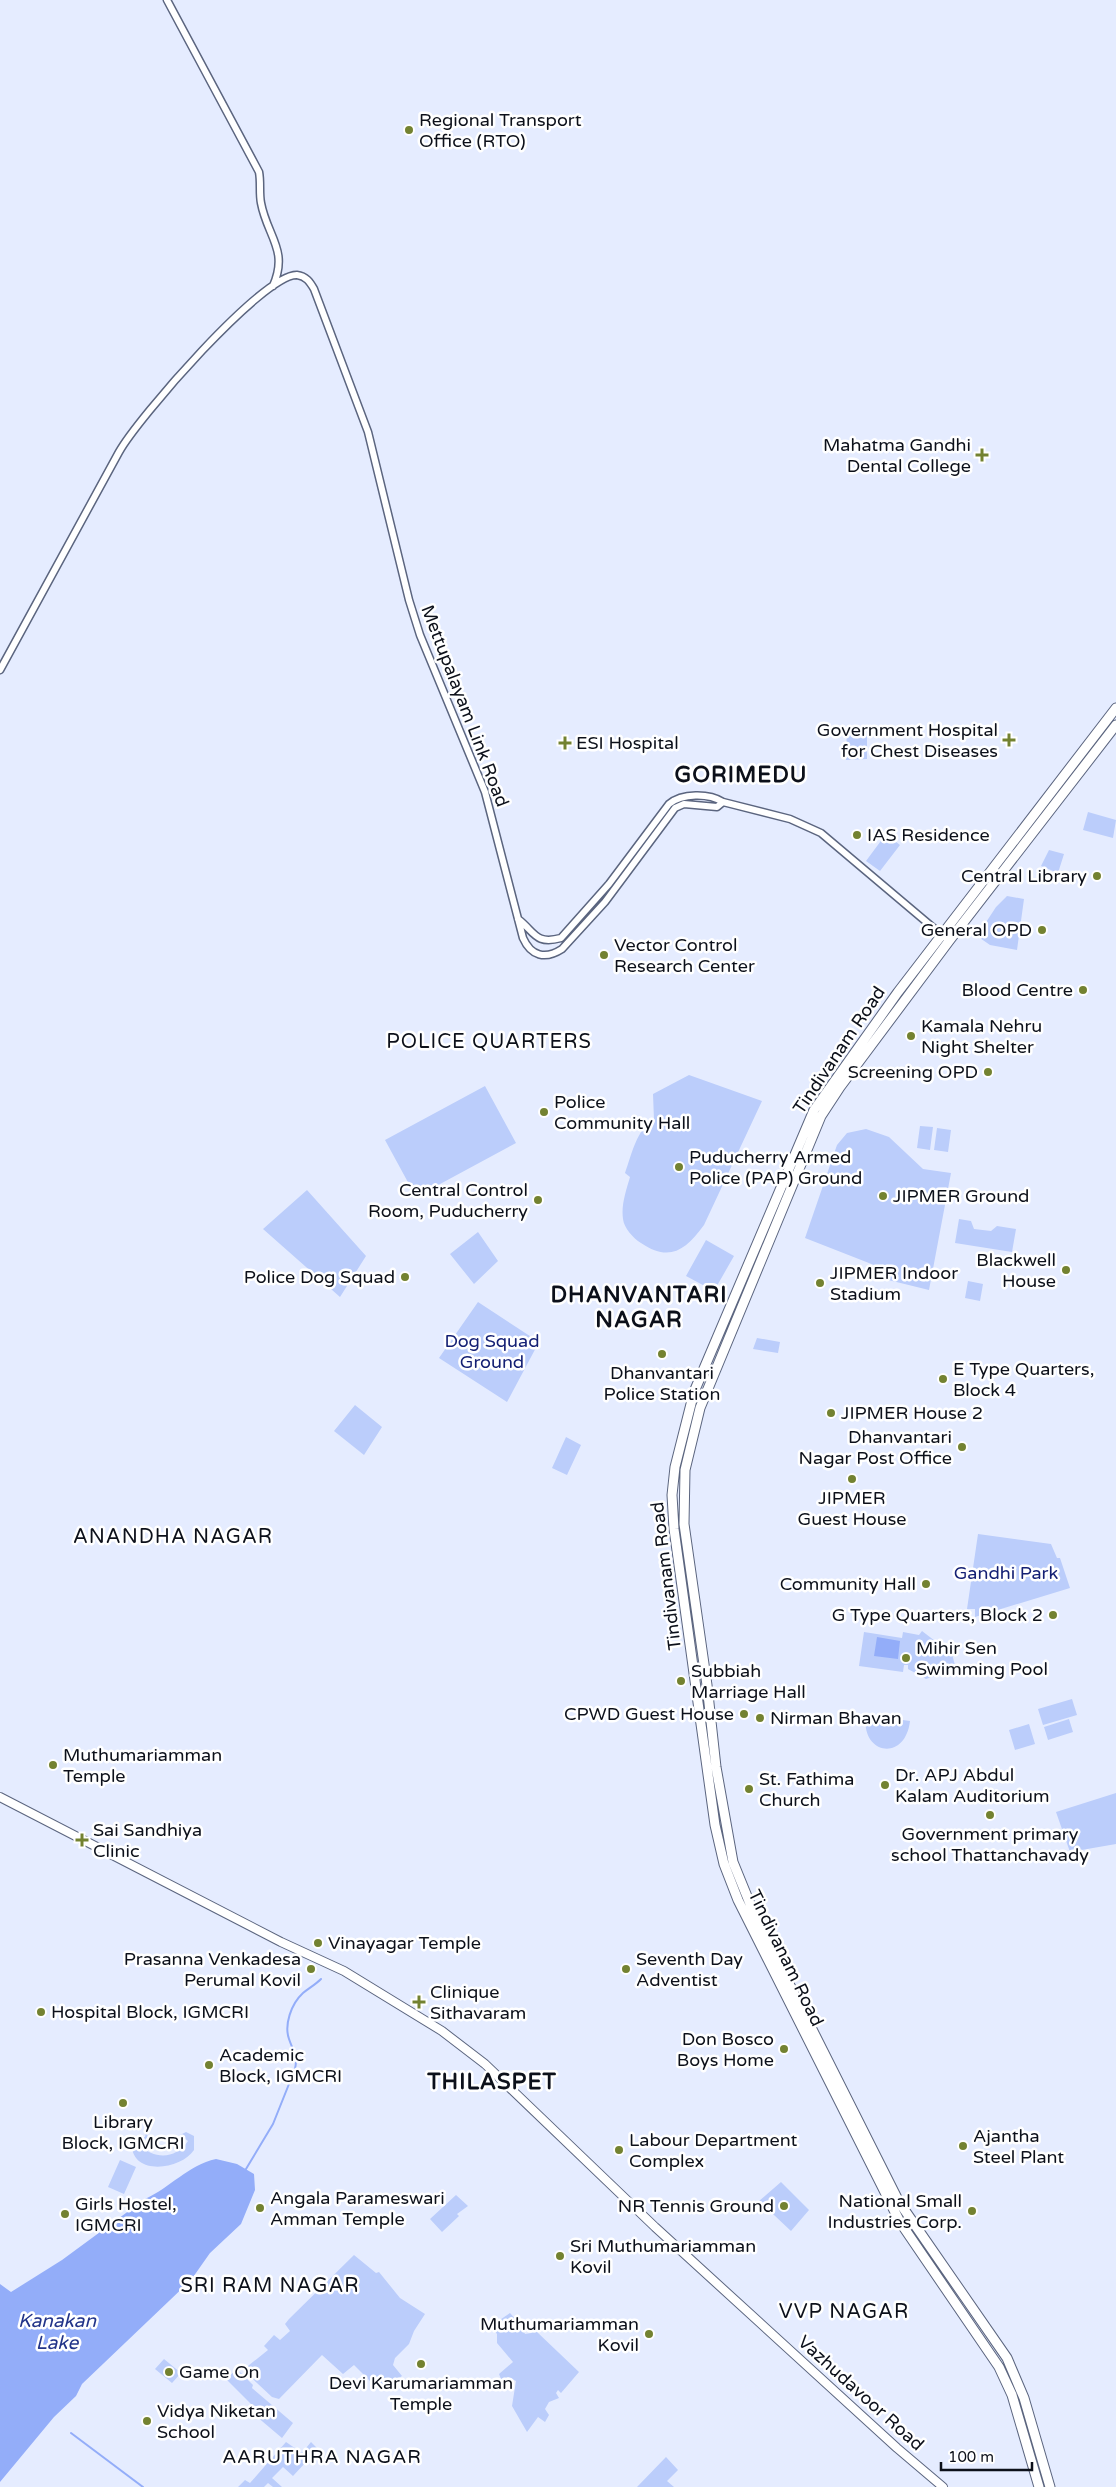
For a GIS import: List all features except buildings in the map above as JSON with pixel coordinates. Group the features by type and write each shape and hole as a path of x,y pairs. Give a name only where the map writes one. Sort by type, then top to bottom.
{"highway":[{"name":"Tindivanam Road","path":"1039,2487 1012,2395 999,2366 900,2222 748,1922 720,1848 706,1770 674,1529 672,1494 675,1467 687,1414 750,1256 804,1130 817,1105 941,935 1116,708"},
{"name":"Tindivanam Road","path":"1050,2487 1024,2398 1010,2364 997,2341 929,2248 899,2202 755,1916 733,1862 726,1833 684,1524 683,1497 686,1470 697,1418 821,1116 840,1087 949,941 1116,725"},
{"path":"1044,802 1052,808"},
{"path":"750,1256 760,1261"}],"main road":[{"name":"Vazhudavoor Road","path":"0,1797 281,1942 344,1970 437,2027 485,2064 655,2227 897,2448 944,2487"}],"street":[{"path":"167,0 259,172 261,202 278,250 278,273 272,287"},
{"name":"Mettupalayam Link Road","path":"0,670 118,452 138,424 174,378 220,332 282,279 296,275 303,276 314,289 368,432 409,600 420,635 485,792 527,948 535,954 542,956 562,949 605,902 675,808 684,804 717,807 723,802 790,819 821,833 949,941"},
{"path":"518,919 538,938 552,940 561,938 609,884 669,804 675,799 690,796 717,798 723,802"}],"green space":[{"path":"847,726 867,726 867,759 846,760"},
{"path":"1088,812 1116,820 1113,838 1083,830"},
{"path":"886,834 900,845 880,871 866,861"},
{"path":"1049,850 1064,854 1058,873 1041,866"},
{"path":"1007,896 1024,899 1017,950 990,945 977,936 996,907"},
{"name":"Puducherry Armed Police (PAP) Ground","path":"689,1075 762,1101 704,1225 683,1247 668,1253 660,1252 638,1241 625,1226 623,1219 624,1198 630,1177 625,1173 639,1136 643,1129 654,1120 653,1094"},
{"path":"485,1086 516,1143 416,1197 385,1140"},
{"path":"920,1126 933,1127 930,1150 917,1148"},
{"path":"937,1128 951,1130 948,1152 934,1150"},
{"name":"JIPMER Ground","path":"866,1129 889,1137 923,1169 951,1173 929,1290 872,1276 874,1265 805,1238 837,1145 847,1133"},
{"path":"307,1190 366,1256 340,1297 263,1229"},
{"path":"959,1219 971,1221 974,1229 991,1231 997,1226 1016,1229 1012,1252 955,1243"},
{"path":"478,1232 498,1261 474,1284 450,1254"},
{"path":"706,1240 734,1256 714,1291 686,1276"},
{"path":"968,1281 983,1284 980,1301 965,1298"},
{"name":"Dog Squad Ground","path":"478,1302 539,1342 507,1402 439,1358"},
{"path":"757,1338 780,1342 778,1353 753,1349"},
{"path":"355,1405 382,1427 364,1455 334,1431"},
{"path":"566,1437 581,1445 567,1475 552,1468"},
{"name":"Gandhi Park","path":"978,1534 1051,1544 1057,1558 1060,1558 1070,1588 975,1617 975,1609 967,1609"},
{"name":"Mihir Sen Swimming Pool","path":"922,1631 952,1654 956,1669 926,1679 908,1669 908,1665 904,1665 903,1672 859,1666 864,1632 902,1638 903,1632 919,1635"},
{"path":"1072,1699 1077,1715 1043,1725 1038,1709"},
{"path":"866,1715 910,1721 906,1734 900,1743 892,1748 884,1748 876,1745 870,1738 866,1728"},
{"path":"1069,1719 1073,1732 1048,1740 1044,1727"},
{"path":"1029,1724 1035,1744 1015,1750 1009,1730"},
{"path":"1116,1793 1116,1844 1070,1852 1056,1812"},
{"path":"146,2132 148,2137 139,2145 152,2153 165,2155 178,2151 188,2141 180,2135 186,2132 194,2136 194,2150 188,2157 169,2165 158,2167 140,2162 134,2155 132,2145 136,2138 145,2137"},
{"path":"120,2160 136,2167 124,2194 108,2187"},
{"name":"NR Tennis Ground","path":"781,2182 809,2210 791,2231 759,2201"},
{"path":"456,2195 468,2206 457,2214 459,2216 442,2232 430,2219"},
{"path":"354,2255 376,2273 379,2272 400,2298 425,2314 414,2331 409,2344 395,2358 393,2365 402,2376 379,2390 354,2365 343,2374 322,2355 279,2399 272,2397 243,2370 268,2350 264,2346 274,2335 280,2340 290,2331 285,2324 289,2319"},
{"path":"510,2313 521,2325 525,2334 537,2332 579,2372 561,2393 558,2390 556,2393 559,2398 549,2402 545,2409 549,2415 545,2422 538,2417 527,2432 512,2406 516,2381 508,2377 501,2379 499,2374 513,2362 497,2343 497,2334 491,2326"},
{"name":"Game On","path":"164,2359 181,2373 172,2383 155,2369"},
{"path":"237,2369 253,2385 252,2388 293,2423 282,2438 256,2416 254,2413 255,2408 226,2379"},
{"path":"286,2442 302,2453 311,2442 318,2449 293,2476 283,2467 272,2478 282,2487 273,2487 268,2483 264,2487 238,2487 245,2480 250,2483"},
{"path":"666,2457 678,2470 667,2481 674,2487 637,2487"}],"water":[{"path":"877,1637 900,1641 898,1659 874,1656"},
{"name":"Kanakan Lake","path":"216,2159 237,2164 254,2174 255,2190 241,2224 210,2253 191,2280 82,2384 76,2396 54,2417 0,2482 0,2284 11,2292 62,2260 145,2199 188,2171"}],"waterway":[{"path":"246,2169 273,2124 295,2069 295,2057 287,2027 292,2009 303,1993 321,1979"},
{"path":"71,2433 143,2487"}],"place":[{"name":"Regional Transport Office (RTO)","path":"409,130"},
{"name":"Mahatma Gandhi Dental College","path":"982,455"},
{"name":"Government Hospital for Chest Diseases","path":"1009,740"},
{"name":"ESI Hospital","path":"565,743"},
{"name":"IAS Residence","path":"857,835"},
{"name":"Central Library","path":"1097,876"},
{"name":"General OPD","path":"1042,930"},
{"name":"Vector Control Research Center","path":"604,955"},
{"name":"Blood Centre","path":"1083,990"},
{"name":"Kamala Nehru Night Shelter","path":"911,1036"},
{"name":"Screening OPD","path":"988,1072"},
{"name":"Police Community Hall","path":"544,1112"},
{"name":"Puducherry Armed Police (PAP) Ground","path":"679,1167"},
{"name":"JIPMER Ground","path":"883,1196"},
{"name":"Central Control Room, Puducherry","path":"538,1200"},
{"name":"Blackwell House","path":"1066,1270"},
{"name":"Police Dog Squad","path":"405,1277"},
{"name":"JIPMER Indoor Stadium","path":"820,1283"},
{"name":"Dhanvantari Police Station","path":"662,1354"},
{"name":"E Type Quarters, Block 4","path":"943,1379"},
{"name":"JIPMER House 2","path":"831,1413"},
{"name":"Dhanvantari Nagar Post Office","path":"962,1447"},
{"name":"JIPMER Guest House","path":"852,1479"},
{"name":"Community Hall","path":"926,1584"},
{"name":"G Type Quarters, Block 2","path":"1053,1615"},
{"name":"Mihir Sen Swimming Pool","path":"906,1658"},
{"name":"Subbiah Marriage Hall","path":"681,1681"},
{"name":"CPWD Guest House","path":"744,1714"},
{"name":"Nirman Bhavan","path":"760,1718"},
{"name":"Muthumariamman Temple","path":"53,1765"},
{"name":"Dr. APJ Abdul Kalam Auditorium","path":"885,1785"},
{"name":"St. Fathima Church","path":"749,1789"},
{"name":"Government primary school Thattanchavady","path":"990,1815"},
{"name":"Sai Sandhiya Clinic","path":"82,1840"},
{"name":"Vinayagar Temple","path":"318,1943"},
{"name":"Prasanna Venkadesa Perumal Kovil","path":"311,1969"},
{"name":"Seventh Day Adventist","path":"626,1969"},
{"name":"Clinique Sithavaram","path":"419,2002"},
{"name":"Hospital Block, IGMCRI","path":"41,2012"},
{"name":"Don Bosco Boys Home","path":"784,2049"},
{"name":"Academic Block, IGMCRI","path":"209,2065"},
{"name":"Library Block, IGMCRI","path":"123,2103"},
{"name":"Ajantha Steel Plant","path":"963,2146"},
{"name":"Labour Department Complex","path":"619,2150"},
{"name":"NR Tennis Ground","path":"784,2206"},
{"name":"Angala Parameswari Amman Temple","path":"260,2208"},
{"name":"National Small Industries Corp.","path":"972,2211"},
{"name":"Girls Hostel, IGMCRI","path":"65,2214"},
{"name":"Sri Muthumariamman Kovil","path":"560,2256"},
{"name":"Muthumariamman Kovil","path":"649,2334"},
{"name":"Devi Karumariamman Temple","path":"421,2364"},
{"name":"Game On","path":"169,2372"},
{"name":"Vidya Niketan School","path":"147,2421"}],"district":[{"name":"GORIMEDU","path":"741,774"},
{"name":"POLICE QUARTERS","path":"489,1041"},
{"name":"DHANVANTARI NAGAR","path":"639,1306"},
{"name":"ANANDHA NAGAR","path":"173,1536"},
{"name":"THILASPET","path":"492,2081"},
{"name":"SRI RAM NAGAR","path":"270,2285"},
{"name":"VVP NAGAR","path":"844,2311"},
{"name":"AARUTHRA NAGAR","path":"322,2456"}]}
